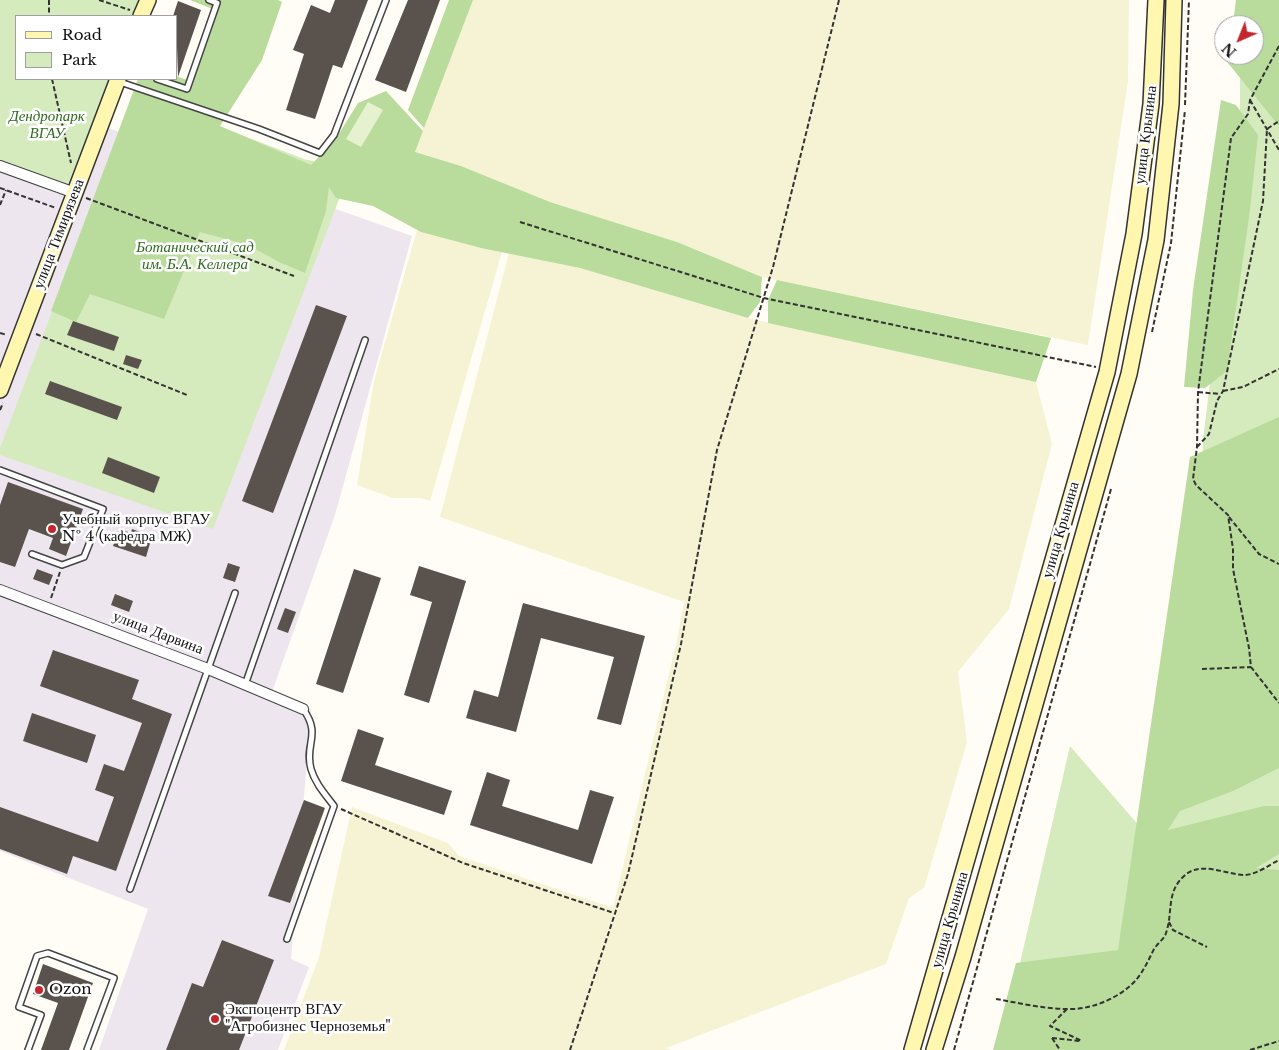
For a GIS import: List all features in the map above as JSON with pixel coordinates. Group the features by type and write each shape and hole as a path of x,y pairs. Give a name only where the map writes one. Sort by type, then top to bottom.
{"main road":[{"name":"улица Крынина","path":"912,1050 1107,372 1134,234 1151,104 1156,0"},
{"name":"улица Крынина","path":"934,1050 963,957 1129,374 1156,240 1171,104 1174,0"},
{"name":"улица Тимирязева","path":"0,390 117,80"}],"street":[{"path":"0,166 76,190"},
{"name":"улица Дарвина","path":"0,590 208,669 303,709"}],"lane":[{"path":"160,80 187,89 217,3 209,0"},
{"path":"117,80 259,129 320,153 334,135 386,0"},
{"path":"246,685 365,340"},
{"path":"0,470 103,509 84,558 62,565 32,554"},
{"path":"130,888 235,593"},
{"path":"287,939 334,806 319,785 311,769 310,756 313,728 303,709"},
{"path":"28,1050 40,1015 19,1007 38,956 42,953 48,953 114,978 87,1050"}],"path":[{"path":"49,0 49,15"},
{"path":"99,0 144,10"},
{"path":"570,1050 628,874 679,654 717,450 773,267 839,0"},
{"path":"1279,46 1250,100 1248,114 1231,138 1198,392 1197,447 1193,479 1196,485 1228,515 1259,554 1279,564"},
{"path":"52,80 76,190 294,276"},
{"path":"1250,100 1279,150"},
{"path":"1267,129 1279,121"},
{"path":"1223,391 1263,200 1267,129"},
{"path":"0,188 62,210"},
{"path":"0,205 6,190"},
{"path":"520,222 764,298 1096,367"},
{"path":"22,328 187,395"},
{"path":"1197,447 1209,434 1217,401 1223,391 1243,386 1279,369"},
{"path":"1198,392 1220,394"},
{"path":"1228,515 1233,549 1233,569 1251,667 1279,703"},
{"path":"48,607 62,565"},
{"path":"1202,669 1251,667"},
{"path":"334,806 463,863 614,913"},
{"path":"996,1000 1067,1009 1083,1008 1102,1002 1126,990 1147,965 1156,946 1166,936 1170,901 1175,886 1191,870 1204,869 1246,875 1279,860"},
{"path":"1169,922 1173,930 1207,947"},
{"path":"1060,1050 1052,1038 1082,1041 1050,1026 1067,1009"},
{"path":"1250,1050 1279,1041"}],"shaded area":[{"path":"0,0 15,15 15,80 97,124 412,236 335,515 272,692 311,709 291,959 309,967 278,1050 99,1050 148,909 0,851"},
{"path":"473,0 1129,0 1128,81 1088,345 762,277 677,242 550,202 461,166 414,152"},
{"path":"417,230 502,252 430,501 421,498 392,498 357,485 374,381"},
{"path":"509,253 580,268 748,318 1036,382 1052,444 1009,609 958,672 967,742 924,888 909,898 886,964 666,1048 672,1050 284,1050 319,957 352,807 448,843 459,856 613,908 677,640 684,602 440,517"}],"green space":[{"name":"Дендропарк ВГАУ","path":"0,0 145,0 139,15 15,15 15,80 115,80 72,189 0,162"},
{"path":"190,0 278,0 282,2 262,60 220,126 311,165 335,140 358,103 386,91 423,131 415,152 461,166 550,202 677,242 762,277 760,302 748,318 580,268 481,248 421,232 373,206 336,198 329,187 326,211 305,273 279,262 248,245 200,232 164,319 90,294 76,322 51,311 138,80 178,80 178,77 187,80 215,10"},
{"path":"449,0 473,0 424,128 408,110"},
{"path":"1236,0 1279,0 1279,1050 1000,1050 1070,746 1166,857 1201,490 1203,439 1240,142 1240,71 1231,65 1264,65 1264,15 1234,15"},
{"path":"1236,0 1279,0 1279,126 1230,65 1264,65 1264,15 1234,15"},
{"name":"Ботанический сад им. Б.А. Келлера","path":"135,94 304,159 326,164 354,160 213,529 0,455 0,448"},
{"path":"1221,100 1236,105 1258,135 1250,210 1227,371 1205,388 1184,387 1193,290"},
{"path":"368,102 383,110 361,147 346,139"},
{"path":"777,280 1051,338 1036,382 768,323 768,300"},
{"path":"1279,417 1279,768 1233,791 1180,811 1168,830 1264,806 1279,806 1279,854 1256,868 1279,870 1279,1050 993,1050 1016,963 1118,950 1190,457"}],"building":[{"path":"335,0 368,0 342,68 333,65 315,119 286,110 304,54 293,50 311,5 330,13"},
{"path":"408,0 440,0 406,92 375,80"},
{"path":"178,1 201,10 178,77 178,15 173,15"},
{"path":"316,305 347,316 273,513 242,501"},
{"path":"73,321 119,337 114,351 67,335"},
{"path":"126,355 142,360 138,369 123,364"},
{"path":"50,381 122,407 117,420 45,394"},
{"path":"108,457 160,477 154,493 102,473"},
{"name":"Учебный корпус ВГАУ № 4 (кафедра МЖ)","path":"8,482 83,509 66,556 49,549 53,538 29,529 15,567 0,562 0,505"},
{"path":"119,529 131,533 132,529 143,533 141,537 151,540 146,557 113,546"},
{"path":"228,563 240,567 235,582 223,578"},
{"path":"419,566 466,581 429,703 404,695 432,602 410,595"},
{"path":"37,569 53,575 49,585 33,579"},
{"path":"354,569 381,578 343,693 316,684"},
{"path":"115,594 133,601 129,612 111,605"},
{"path":"523,603 645,636 621,725 597,719 614,657 541,638 516,732 466,718 474,690 498,697"},
{"path":"285,608 296,612 288,633 277,629"},
{"path":"53,650 139,680 132,699 172,714 116,871 73,856 67,874 0,849 0,807 98,842 114,797 95,790 104,764 124,771 142,723 40,686"},
{"path":"32,713 96,735 87,763 23,741"},
{"path":"358,729 384,738 375,765 452,791 444,815 341,781"},
{"path":"487,772 510,780 502,806 578,830 590,790 614,797 592,864 470,825"},
{"path":"304,800 325,808 290,903 268,896"},
{"name":"Экспоцентр ВГАУ \"Агробизнес Черноземья\"","path":"222,940 274,960 239,1050 166,1050 192,983 203,987"},
{"path":"43,964 93,983 69,1050 41,1050 58,1003 33,994"}],"place":[{"name":"Учебный корпус ВГАУ № 4 (кафедра МЖ)","path":"52,529"},
{"name":"Ozon","path":"39,990"},
{"name":"Экспоцентр ВГАУ \"Агробизнес Черноземья\"","path":"215,1019"}]}
